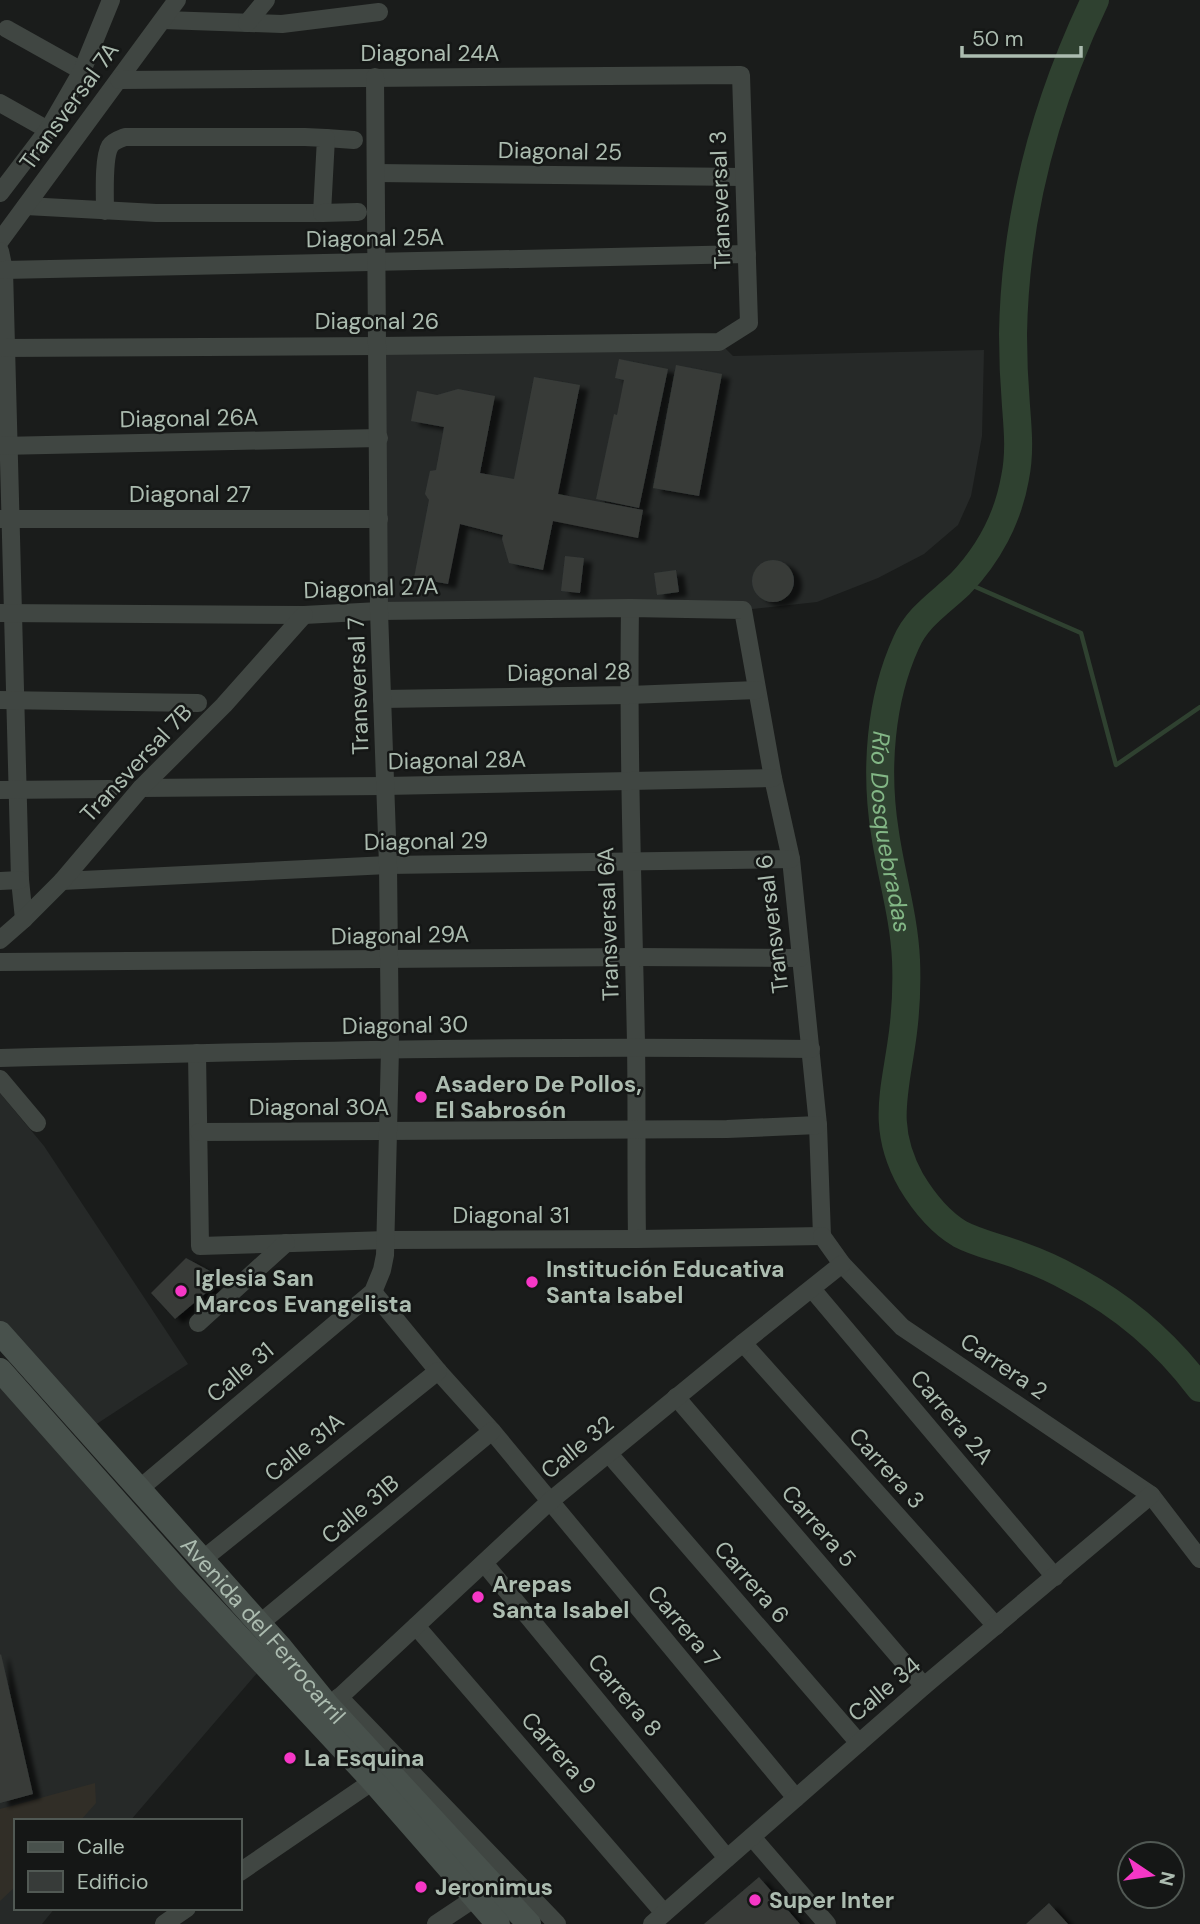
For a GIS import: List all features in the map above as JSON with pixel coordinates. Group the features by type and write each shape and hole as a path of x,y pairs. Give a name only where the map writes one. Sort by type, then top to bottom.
{"main road":[{"name":"Avenida del Ferrocarril","path":"0,1333 259,1624 334,1702 529,1924"},
{"name":"Avenida del Ferrocarril","path":"0,1370 192,1588 373,1781 498,1924"}],"street":[{"name":"Transversal 7A","path":"0,241 177,0"},
{"path":"247,23 266,0"},
{"path":"2,185 48,130 82,71 105,2"},
{"path":"163,20 282,24 379,12"},
{"path":"7,29 82,71"},
{"name":"Diagonal 24A","path":"119,80 741,75"},
{"name":"Transversal 3","path":"741,75 749,323"},
{"name":"Transversal 7","path":"373,1292 382,1270 387,1240 390,1049 388,865 379,611 375,77"},
{"path":"0,103 48,130"},
{"path":"105,211 106,170 110,146 125,137 305,137 354,140"},
{"path":"322,213 326,138"},
{"name":"Diagonal 25","path":"376,173 744,177"},
{"path":"26,206 156,213 358,212"},
{"path":"0,251 4,270 9,789 24,919"},
{"name":"Diagonal 25A","path":"4,270 747,254"},
{"name":"Diagonal 26","path":"3,348 719,342 749,323"},
{"name":"Diagonal 26A","path":"4,446 379,438"},
{"name":"Diagonal 27","path":"5,519 379,519"},
{"name":"Diagonal 27A","path":"6,613 304,615 379,611 630,608 743,610"},
{"name":"Transversal 6A","path":"630,608 637,1239"},
{"name":"Transversal 6","path":"743,610 773,778 791,859 818,1125 822,1236"},
{"name":"Transversal 7B","path":"0,940 62,881 141,788 224,705 304,615"},
{"name":"Diagonal 28","path":"382,699 757,690"},
{"path":"8,699 198,703"},
{"name":"Diagonal 28A","path":"141,788 773,778"},
{"path":"9,789 110,789"},
{"name":"Diagonal 29","path":"62,881 388,865 791,859"},
{"path":"0,881 20,880"},
{"name":"Diagonal 29A","path":"0,962 800,958"},
{"name":"Diagonal 30","path":"0,1058 390,1049 811,1049"},
{"path":"197,1053 199,1132"},
{"path":"0,1079 37,1123"},
{"name":"Diagonal 30A","path":"199,1132 727,1129 818,1125"},
{"name":"Diagonal 31","path":"199,1132 200,1246 387,1240 822,1236"},
{"path":"822,1236 842,1264"},
{"path":"198,1323 286,1243"},
{"name":"Calle 32","path":"334,1702 549,1502 842,1264"},
{"name":"Carrera 2","path":"842,1264 902,1327 1151,1495 1200,1559"},
{"name":"Carrera 2A","path":"811,1289 1055,1577"},
{"name":"Carrera 7","path":"373,1292 796,1798"},
{"name":"Calle 31","path":"138,1490 373,1292"},
{"name":"Carrera 3","path":"743,1343 996,1626"},
{"name":"Calle 31A","path":"202,1560 438,1371"},
{"name":"Carrera 5","path":"676,1397 924,1686"},
{"name":"Calle 31B","path":"259,1624 492,1432"},
{"name":"Carrera 6","path":"609,1454 859,1743"},
{"name":"Calle 34","path":"658,1918 924,1686 1151,1495"},
{"name":"Carrera 8","path":"484,1563 727,1858"},
{"name":"Carrera 9","path":"416,1626 658,1918"},
{"path":"334,1702 557,1924"},
{"path":"242,1871 373,1781"},
{"path":"752,1837 827,1924"},
{"path":"436,1924 475,1898"},
{"path":"164,1924 184,1910"}],"shaded area":[{"path":"719,342 733,356 984,350 982,436 971,496 958,525 924,554 878,578 817,602 743,610 379,611 379,346"},
{"path":"0,1093 44,1146 188,1364 92,1427 0,1322"},
{"path":"0,1370 264,1665 132,1819 14,1819 14,1910 53,1910 42,1924 0,1924"},
{"path":"95,1783 96,1803 82,1819 14,1819 14,1888 0,1901 0,1809"}],"building":[{"path":"619,359 668,369 639,508 596,499 624,380 615,378"},
{"path":"676,365 722,374 699,496 653,488"},
{"path":"534,377 580,385 558,494 643,510 638,538 553,521 543,570 509,563 503,535 460,524 448,584 414,578 429,500 425,494 430,471 436,470 444,427 411,421 417,391 437,395 458,389 495,396 480,473 514,479"},
{"path":"565,556 584,558 580,593 561,591"},
{"path":"773,560 788,566 794,581 788,596 773,602 758,596 752,581 758,566"},
{"path":"676,570 679,592 657,595 654,573"},
{"name":"Iglesia San Marcos Evangelista","path":"186,1258 210,1271 212,1288 175,1319 151,1293"},
{"path":"0,1655 33,1794 0,1803"},
{"name":"Super Inter","path":"759,1877 800,1924 704,1924"},
{"path":"1049,1903 1068,1924 1026,1924"}],"waterway":[{"name":"Río Dosquebradas","path":"1095,0 1061,80 1036,162 1027,205 1015,290 1013,352 1018,451 1012,493 1002,521 979,561 960,584 916,625 897,665 885,712 880,785 888,849 903,928 906,969 905,1014 894,1090 893,1125 901,1161 911,1181 946,1223 960,1234 1027,1258 1090,1289 1142,1326 1173,1356 1200,1388"},
{"path":"962,581 1081,633 1116,765 1200,707"}],"place":[{"name":"Asadero De Pollos, El Sabrosón","path":"421,1097"},
{"name":"Institución Educativa Santa Isabel","path":"532,1282"},
{"name":"Iglesia San Marcos Evangelista","path":"181,1291"},
{"name":"Arepas Santa Isabel","path":"478,1597"},
{"name":"La Esquina","path":"290,1758"},
{"name":"Jeronimus","path":"421,1887"},
{"name":"Super Inter","path":"755,1900"}]}
